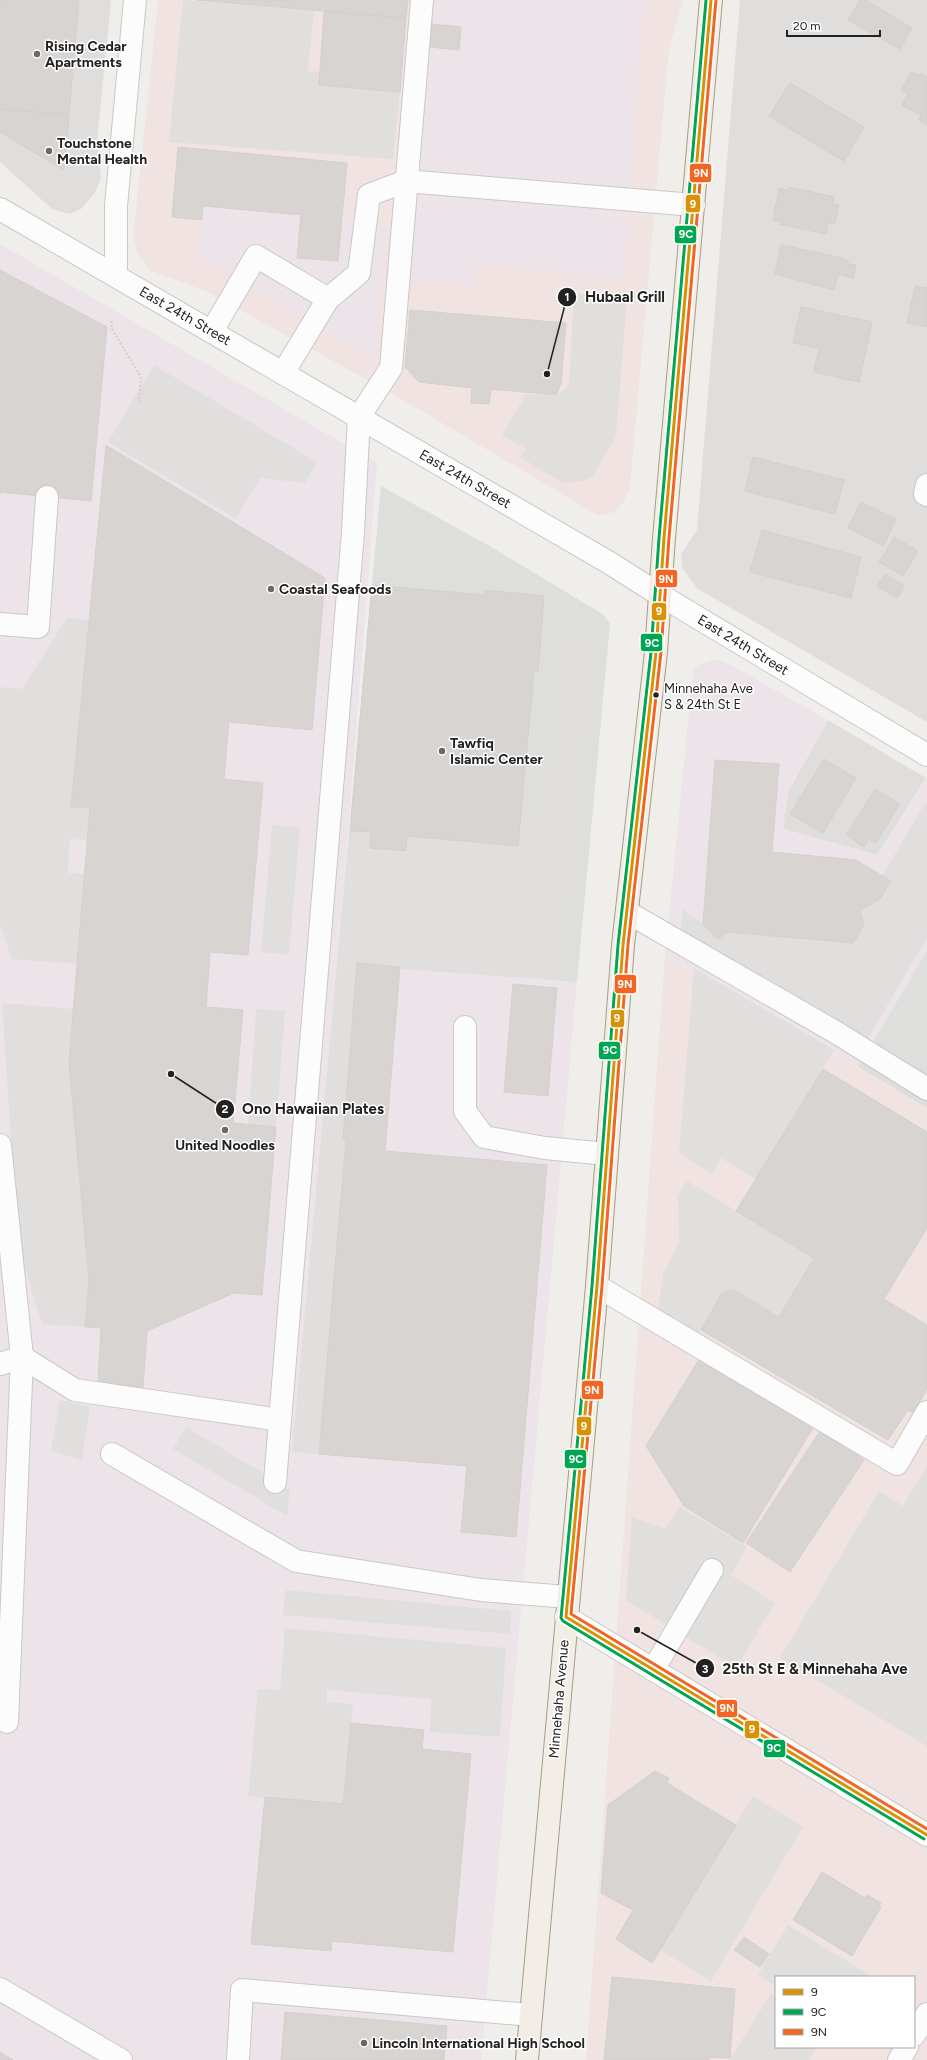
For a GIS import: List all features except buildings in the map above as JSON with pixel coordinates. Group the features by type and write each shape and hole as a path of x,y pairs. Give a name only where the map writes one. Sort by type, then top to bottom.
{"main road":[{"name":"Minnehaha Avenue","path":"527,2060 597,1286 627,912 656,652 711,0"}],"street":[{"path":"116,276 116,206 135,0"},
{"path":"275,1482 353,532 359,417 391,368 422,0"},
{"path":"283,373 328,299 359,273 369,195 406,181 694,205"},
{"name":"East 24th Street","path":"0,209 608,562 660,595 927,755"},
{"path":"212,332 256,256 328,299"},
{"path":"927,485 925,494 927,495"},
{"path":"0,624 38,627 48,497"},
{"path":"627,912 830,1029 927,1088"},
{"path":"465,1027 465,1111 484,1137 545,1148 607,1154"},
{"path":"0,1145 22,1357 7,1722"},
{"path":"597,1286 897,1464 927,1412"},
{"path":"0,1364 22,1357 75,1390 280,1420"},
{"path":"112,1454 296,1561 481,1590 567,1607 653,1670 927,1835"},
{"path":"653,1670 712,1570"},
{"path":"0,1988 121,2060"},
{"path":"238,2060 242,1990 531,2015"},
{"path":"915,2033 927,2014"},
{"path":"899,2060 906,2048"}],"path":[{"path":"111,322 112,329 141,377 139,405"}],"shaded area":[{"path":"0,0 111,0 97,141 101,178 95,193 81,209 70,214 52,209 0,162"},
{"path":"158,0 683,0 669,49 630,486 624,501 615,512 599,516 398,397 206,291 151,271 138,255 133,240"},
{"path":"183,0 314,10 308,71 319,72 319,85 400,92 393,159 169,142"},
{"path":"427,0 644,0 624,278 476,265 475,285 404,279"},
{"path":"740,0 927,0 927,722 698,589 682,568 681,554 697,530"},
{"path":"203,206 301,215 297,258 338,261 342,220 387,224 373,360 199,255"},
{"path":"0,244 377,463 338,964 577,982 481,2060 0,2060"},
{"path":"574,293 627,298 616,436 592,477 583,481 562,483 520,457 526,449 502,435 526,394 556,396 569,385"},
{"path":"154,365 317,462 305,483 260,478 236,519 108,442"},
{"path":"381,486 488,545 604,615 610,624 577,982 337,964"},
{"path":"67,618 89,620 71,806 90,807 87,840 70,839 68,873 84,874 77,964 12,959 0,924 0,687 22,689"},
{"path":"557,638 593,641 590,675 596,679 567,969 558,980 339,963 350,831 371,832 370,848 405,851 407,836 526,846 529,816 540,817"},
{"path":"711,660 722,660 828,720 788,791 783,829 877,855 927,778 927,951 858,1067 665,956 693,671 698,665"},
{"path":"828,720 926,778 877,855 783,829 788,792"},
{"path":"925,803 927,804 927,938 857,1057 679,952 683,909 703,924 718,939 727,932 853,943 864,925 860,911 881,899 891,881 882,876"},
{"path":"272,825 300,828 289,955 261,952"},
{"path":"927,951 927,1108 858,1067"},
{"path":"665,956 927,1108 927,2060 586,2060"},
{"path":"337,964 357,966 343,1139 346,1140 319,1454 292,1452"},
{"path":"694,968 834,1050 756,1179 721,1158 712,1174 679,1153"},
{"path":"2,1003 74,1009 89,1280 85,1327 42,1324 18,1246"},
{"path":"256,1009 285,1011 276,1127 248,1125"},
{"path":"687,1181 814,1258 779,1316 734,1290 722,1293 698,1334 658,1310 663,1274 679,1243 678,1196"},
{"path":"60,1400 90,1407 82,1460 51,1451"},
{"path":"186,1427 290,1489 287,1516 173,1449"},
{"path":"927,1466 927,1746 780,1658 879,1491 903,1506"},
{"path":"680,1507 747,1547 731,1575 775,1603 736,1668 626,1600 632,1517 665,1529"},
{"path":"286,1590 511,1611 510,1634 283,1615"},
{"path":"285,1628 506,1648 500,1737 430,1732 431,1699 327,1690 327,1702 353,1704 343,1804 248,1796 258,1689 280,1690"},
{"path":"753,1796 803,1827 711,1981 660,1950"},
{"path":"788,1925 871,1976 775,1976 775,1985 758,1975"},
{"path":"771,1994 775,1996 775,2048 816,2048 809,2060 729,2060"}],"transit line":[{"name":"9C","path":"706,0 659,538 651,652 618,945 592,1286 561,1618 563,1621 924,1839"},
{"name":"9","path":"711,0 664,538 656,652 623,945 597,1286 566,1617 927,1835"},
{"name":"9N","path":"716,0 669,538 661,652 628,945 602,1286 571,1614 927,1829"}],"place":[{"name":"Rising Cedar Apartments","path":"37,54"},
{"name":"Touchstone Mental Health","path":"49,151"},
{"name":"Hubaal Grill","path":"547,374"},
{"name":"Coastal Seafoods","path":"271,589"},
{"name":"Minnehaha Ave S & 24th St E","path":"656,695"},
{"name":"Tawfiq Islamic Center","path":"442,751"},
{"name":"Ono Hawaiian Plates","path":"171,1074"},
{"name":"United Noodles","path":"225,1130"},
{"name":"25th St E & Minnehaha Ave","path":"637,1630"},
{"name":"Lincoln International High School","path":"364,2043"}]}
